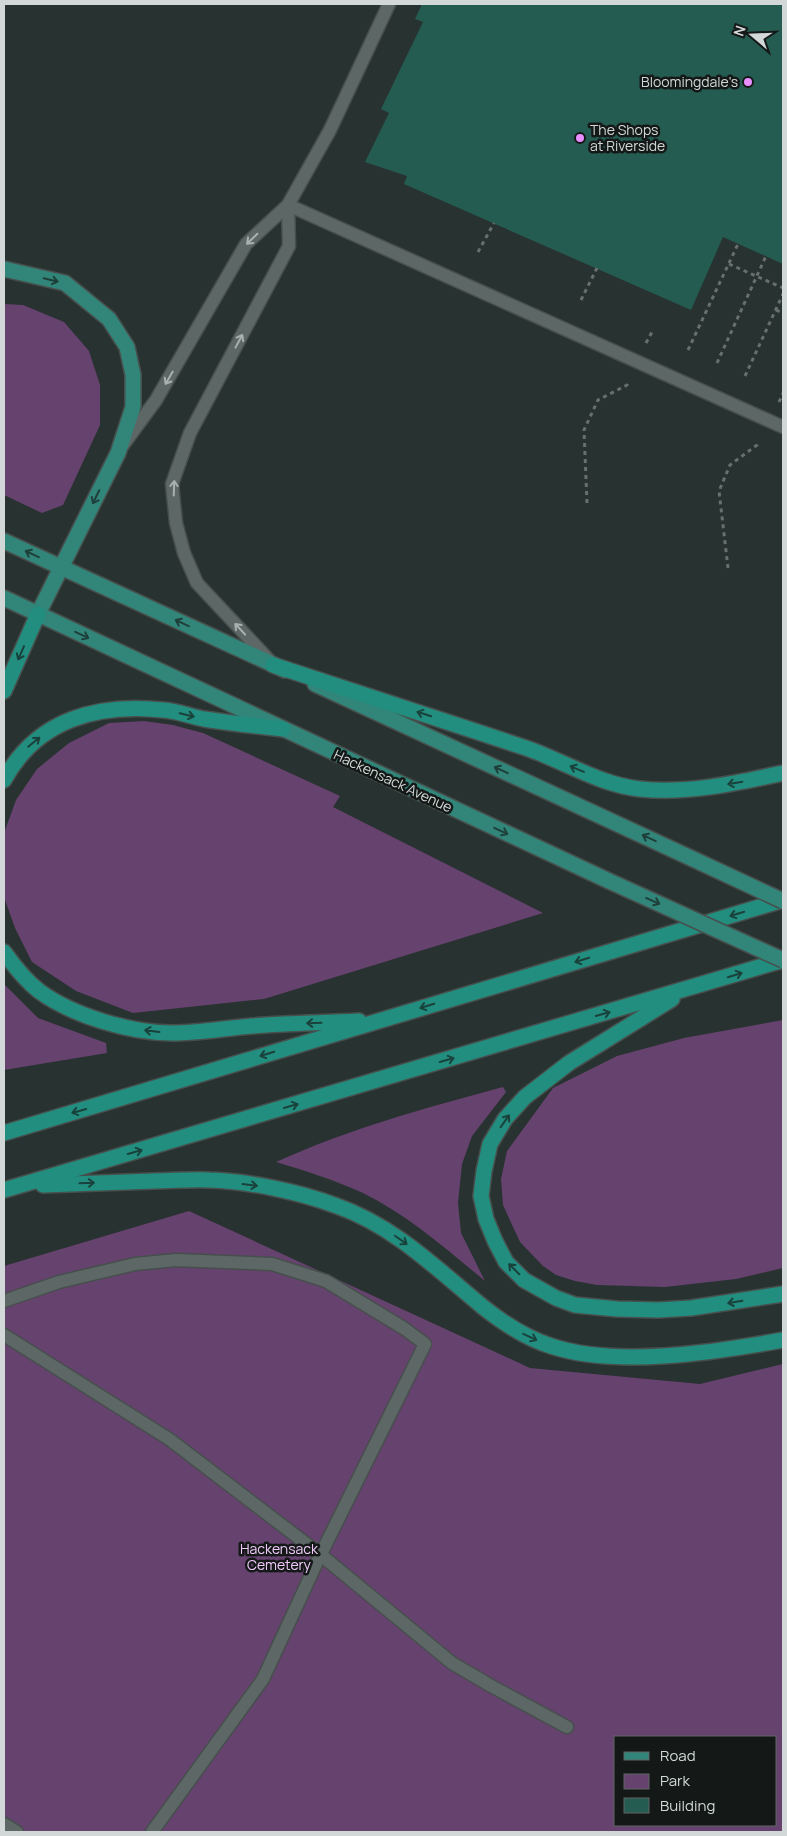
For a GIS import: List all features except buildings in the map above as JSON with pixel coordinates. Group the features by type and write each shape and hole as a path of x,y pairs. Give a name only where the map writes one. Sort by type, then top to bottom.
{"highway":[{"path":"4,691 38,614"},
{"path":"274,665 529,749 604,780 639,789 674,790 715,786 783,773"},
{"path":"4,780 28,747 45,734 62,723 94,712 126,708 165,710 202,718 283,729"},
{"path":"4,1133 783,901"},
{"path":"4,952 19,973 40,991 66,1008 95,1020 133,1028 172,1033 254,1026 380,1020"},
{"path":"4,1190 783,960"},
{"path":"688,989 569,1063 525,1097 505,1119 490,1144 484,1171 481,1196 486,1219 495,1242 506,1262 524,1280 556,1298 575,1304 616,1309 658,1310 691,1308 783,1294"},
{"path":"21,1185 210,1180 258,1186 321,1201 366,1217 401,1239 505,1324 551,1346 576,1352 621,1356 674,1355 729,1350 783,1340"}],"main road":[{"path":"4,269 65,283 109,319 127,347 133,375 133,407 118,453 38,614"},
{"path":"4,541 783,901"},
{"name":"Hackensack Avenue","path":"4,598 609,881 783,960"}],"lane":[{"path":"118,453 156,400 246,244 288,205 330,130 390,4"},
{"path":"288,205 783,427"},
{"path":"274,665 196,583 184,553 176,523 172,484 190,433 289,246 288,205"},
{"path":"4,1301 59,1282 135,1264 176,1260 272,1264 326,1281 405,1329 425,1344 321,1555 263,1679 152,1832"},
{"path":"4,1335 169,1438 321,1555 452,1662 493,1688 567,1727"},
{"path":"4,1824 17,1832"}],"path":[{"path":"478,252 494,223"},
{"path":"688,350 738,244"},
{"path":"717,363 766,256"},
{"path":"728,264 783,288"},
{"path":"581,300 597,268"},
{"path":"745,376 783,294"},
{"path":"776,310 783,313"},
{"path":"587,503 584,430 598,400 627,385 652,332"},
{"path":"728,568 719,491 730,464 757,445 783,393"}],"green space":[{"path":"4,304 23,305 64,322 89,351 100,385 100,425 63,505 42,513 4,495"},
{"path":"144,721 173,725 203,733 340,796 333,807 543,913 264,999 133,1013 76,991 32,962 15,928 4,897 4,833 16,800 37,769 69,743 109,723"},
{"path":"4,984 38,1018 106,1043 107,1053 4,1070"},
{"path":"783,1020 783,1268 736,1279 665,1287 597,1285 556,1275 543,1266 520,1242 503,1205 501,1179 507,1151 553,1088 617,1056 684,1038"},
{"path":"503,1087 506,1092 472,1136 462,1164 458,1203 461,1233 485,1281 426,1233 380,1202 341,1184 276,1162 359,1129"},
{"name":"Hackensack Cemetery","path":"189,1211 530,1368 700,1384 783,1364 783,1832 4,1832 4,1266"}],"place":[{"name":"Bloomingdale's","path":"748,82"},
{"name":"The Shops at Riverside","path":"580,138"}]}
